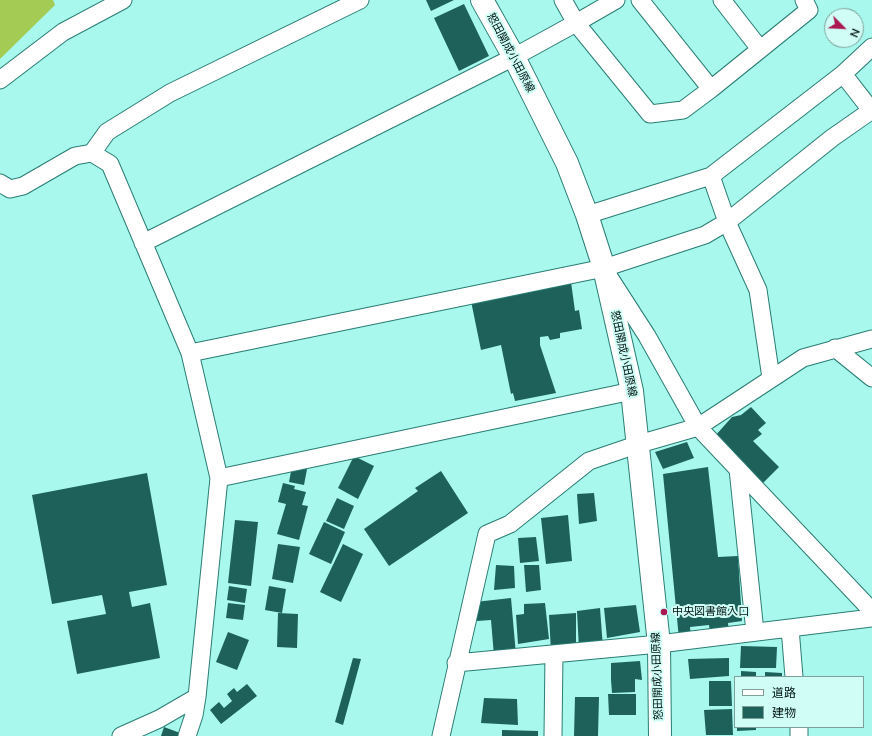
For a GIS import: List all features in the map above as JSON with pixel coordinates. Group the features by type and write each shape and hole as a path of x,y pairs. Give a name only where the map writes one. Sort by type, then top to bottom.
{"main road":[{"name":"怒田開成小田原線","path":"482,0 514,57 567,163 587,215 604,268 632,391 659,644 660,736"}],"street":[{"path":"0,80 64,32 123,0"},
{"path":"92,153 106,132 170,93 360,0"},
{"path":"563,0 576,23 650,114 683,110 809,10 804,0"},
{"path":"143,243 514,57 616,0"},
{"path":"640,0 711,89"},
{"path":"722,0 760,49"},
{"path":"587,215 711,176 843,74 872,47"},
{"path":"190,353 604,268 705,235 727,222 832,138 872,110 843,74"},
{"path":"0,183 10,189 23,186 75,156 92,153 110,164 190,353 219,478 197,697 194,715 187,736"},
{"path":"711,176 727,222 758,290 771,378"},
{"path":"604,268 647,336 698,427 872,611"},
{"path":"441,736 456,663 487,534 510,524 589,461 638,444 698,427 803,358 872,339"},
{"path":"835,348 872,378"},
{"path":"219,478 632,391"},
{"path":"738,469 755,632"},
{"path":"456,663 659,644 872,618"},
{"path":"790,628 794,676"},
{"path":"553,736 554,654"},
{"path":"121,736 159,720 197,697"}],"green space":[{"path":"0,0 53,0 55,5 0,59"}],"building":[{"path":"426,0 454,0 431,11"},
{"path":"464,4 489,56 459,71 434,18"},
{"path":"571,282 575,311 579,310 582,329 560,333 560,338 550,340 548,336 540,337 540,345 556,393 515,401 513,393 511,394 501,345 481,350 471,301"},
{"path":"751,407 766,423 758,430 762,434 753,441 779,467 762,484 715,436 732,417 741,415"},
{"path":"687,442 694,458 663,469 655,452"},
{"path":"354,456 374,466 358,499 338,488"},
{"path":"292,466 307,469 304,485 289,482"},
{"path":"708,467 718,557 738,556 742,621 728,623 729,631 710,634 709,625 690,627 691,637 679,639 663,474"},
{"path":"441,471 468,513 389,566 364,529 418,491 415,488"},
{"path":"147,473 167,585 129,592 132,607 150,603 160,658 77,674 67,621 106,614 102,595 52,604 32,495"},
{"path":"283,483 295,486 294,489 306,492 302,505 308,506 299,540 277,534 286,504 278,502"},
{"path":"594,493 597,521 579,524 577,494"},
{"path":"337,498 354,506 344,529 326,521"},
{"path":"568,515 572,561 546,564 541,518"},
{"path":"235,520 258,522 251,586 228,583"},
{"path":"324,522 345,532 331,564 309,554"},
{"path":"536,537 539,561 520,563 518,538"},
{"path":"278,544 300,547 293,583 272,579"},
{"path":"343,544 363,554 341,602 320,592"},
{"path":"496,565 514,566 515,588 494,590"},
{"path":"524,565 539,565 541,590 526,592"},
{"path":"229,586 247,589 245,603 227,600"},
{"path":"269,586 286,589 282,613 265,610"},
{"path":"511,598 516,655 494,656 491,620 477,621 475,602"},
{"path":"228,603 245,605 243,620 226,618"},
{"path":"545,603 549,639 518,644 516,615 524,614 524,604"},
{"path":"636,605 640,632 607,638 604,608"},
{"path":"600,608 603,648 579,649 577,611"},
{"path":"278,613 298,614 297,648 277,647"},
{"path":"576,613 576,651 551,652 549,615"},
{"path":"228,632 249,640 237,670 216,662"},
{"path":"741,646 777,647 776,668 740,668"},
{"path":"353,658 361,659 343,725 335,722"},
{"path":"729,658 729,676 690,679 688,659"},
{"path":"640,661 642,680 635,679 635,692 612,693 611,663"},
{"path":"741,671 756,672 756,676 741,676"},
{"path":"765,672 782,673 782,676 765,676"},
{"path":"709,681 731,681 732,706 709,706"},
{"path":"247,684 257,696 221,724 210,710 219,702 224,708 232,701 227,694 234,688 237,692"},
{"path":"608,694 636,694 636,715 609,715"},
{"path":"575,697 599,697 598,736 574,736"},
{"path":"484,698 517,699 518,725 481,723"},
{"path":"732,709 733,735 706,735 704,710"},
{"path":"164,727 183,734 182,736 161,736"},
{"path":"737,728 756,728 756,730 737,731"},
{"path":"502,730 538,731 538,736 502,736"}],"place":[{"name":"中央図書館入口","path":"664,612"}]}
